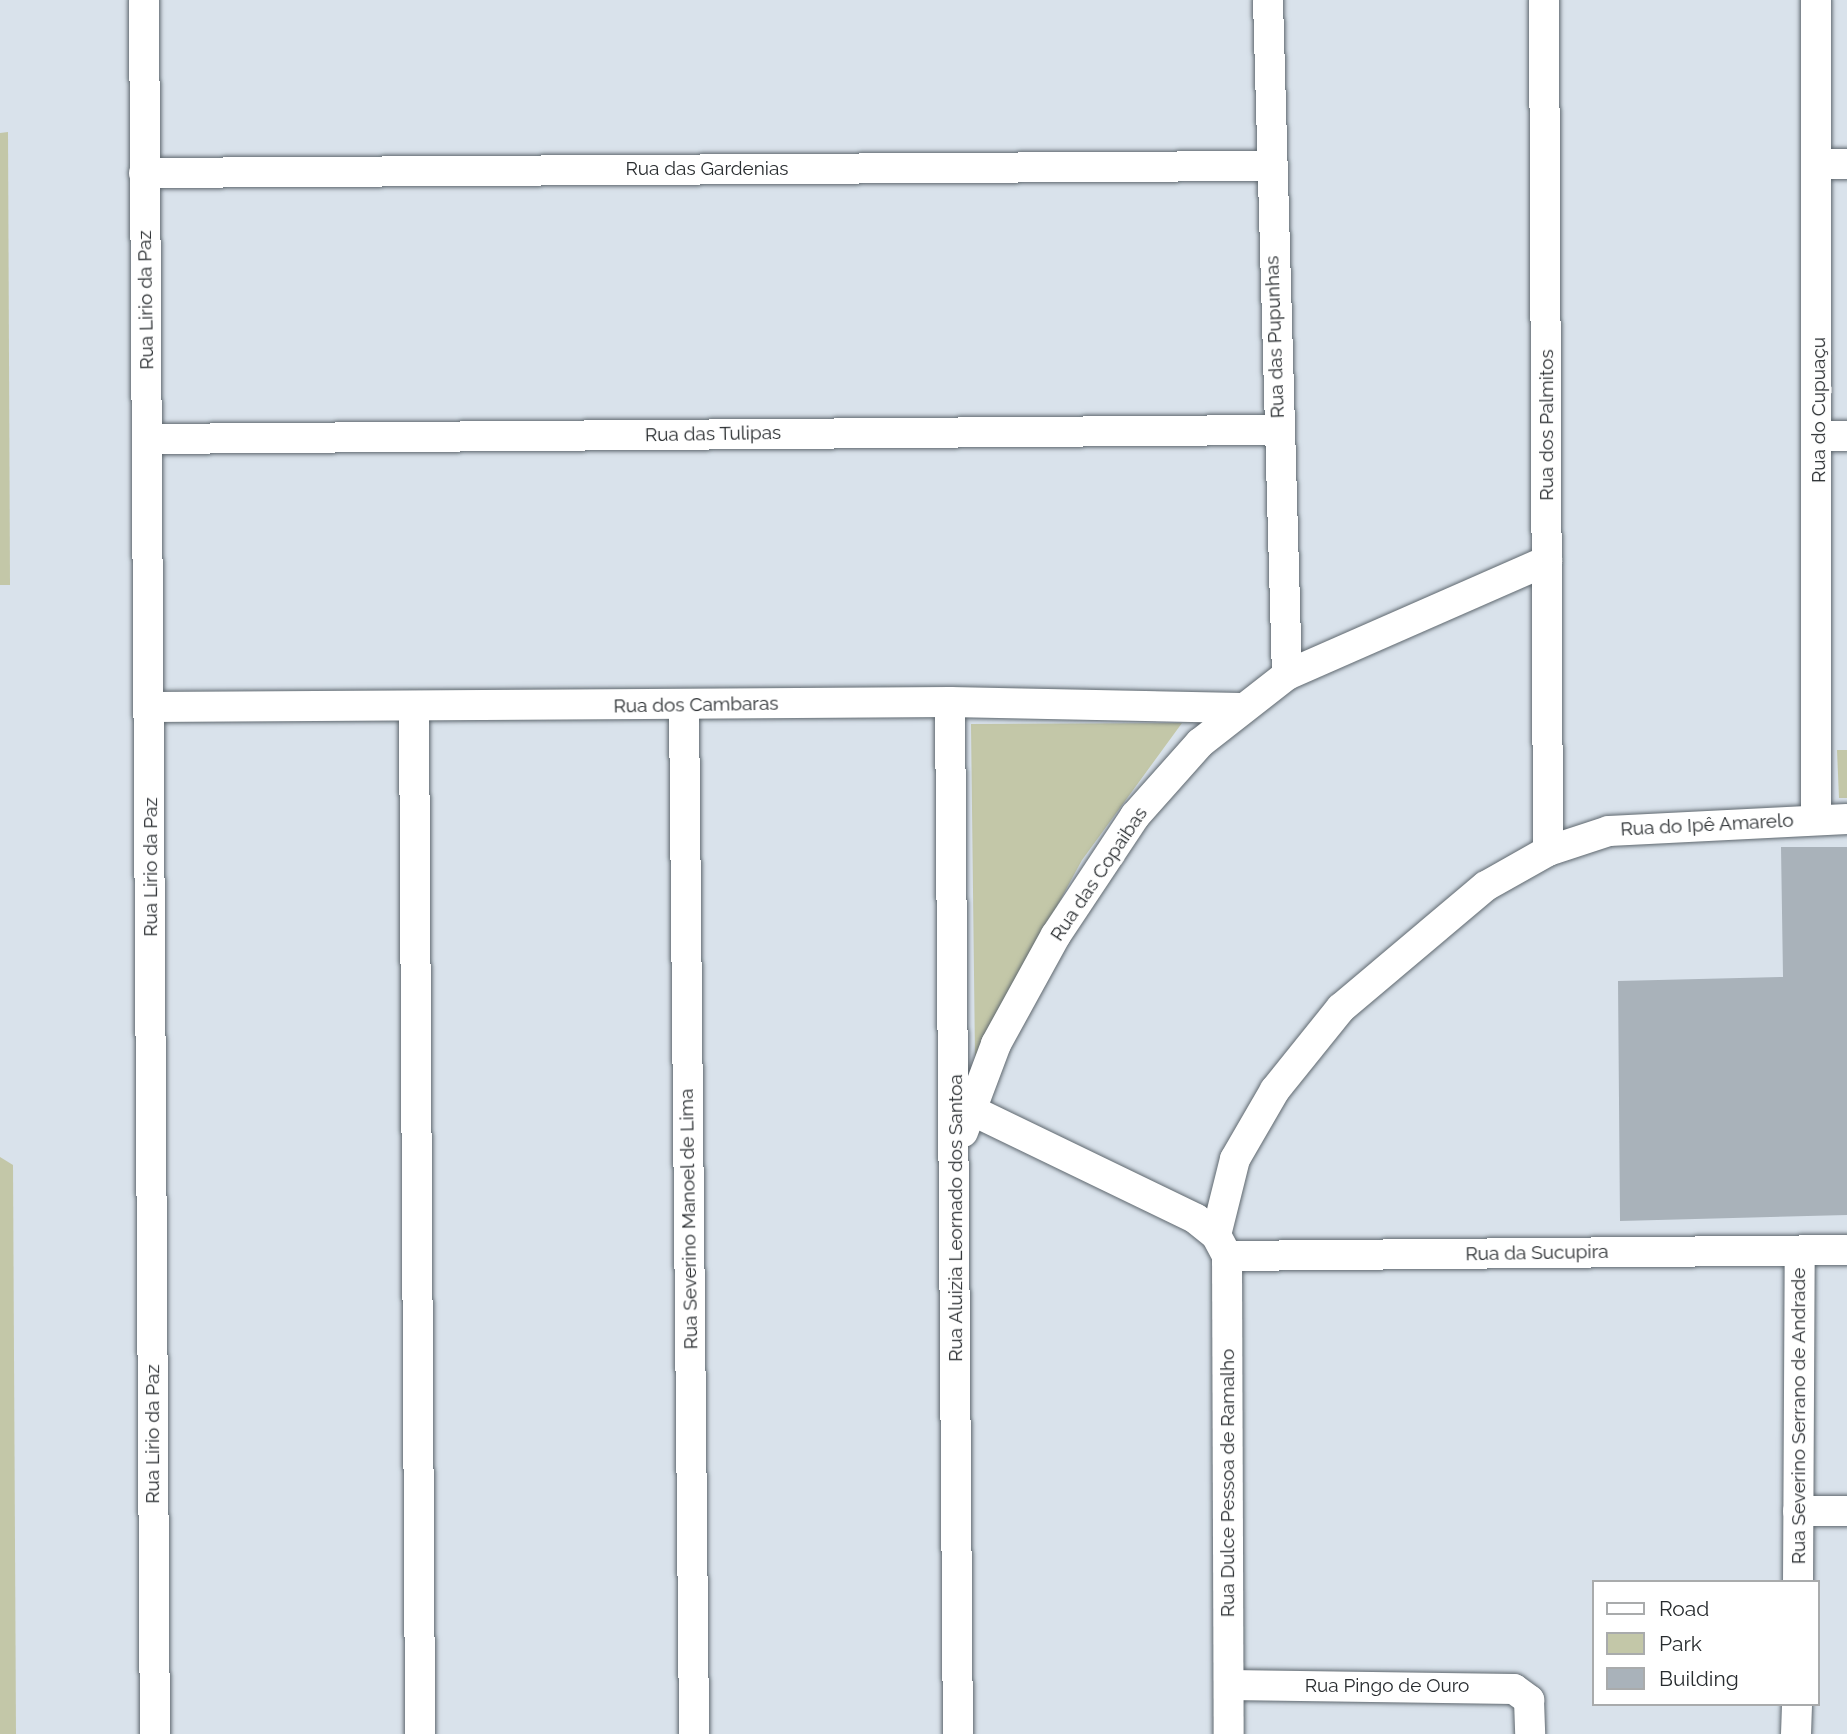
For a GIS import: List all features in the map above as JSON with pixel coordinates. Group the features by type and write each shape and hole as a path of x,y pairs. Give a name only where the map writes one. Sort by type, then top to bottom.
{"street":[{"name":"Rua Lirio da Paz","path":"145,0 155,1734"},
{"name":"Rua das Pupunhas","path":"1268,0 1277,429 1287,675"},
{"name":"Rua dos Palmitos","path":"1544,0 1548,851"},
{"name":"Rua do Cupuaçu","path":"1816,0 1816,164 1833,436 1833,714 1816,819"},
{"path":"1816,164 1847,164"},
{"name":"Rua das Gardenias","path":"144,173 1270,166"},
{"name":"Rua das Tulipas","path":"149,439 1277,429"},
{"name":"Rua das Copaibas","path":"957,1147 996,1044 1049,947 1135,816 1241,708 1287,675 1547,561"},
{"name":"Rua dos Cambaras","path":"151,708 414,709 950,702 1241,708"},
{"name":"Rua Aluizia Leornado dos Santoa","path":"950,702 957,1147 958,1734"},
{"name":"Rua Severino Manoel de Lima","path":"684,705 694,1734"},
{"path":"414,709 420,1734"},
{"name":"Rua do Ipê Amarelo","path":"1222,1246 1235,1159 1275,1090 1341,1008 1486,886 1548,851 1609,831 1847,818"},
{"path":"971,1110 1162,1200 1222,1246"},
{"name":"Rua da Sucupira","path":"1222,1246 1847,1250"},
{"name":"Rua Dulce Pessoa de Ramalho","path":"1222,1246 1229,1734"},
{"name":"Rua Severino Serrano de Andrade","path":"1798,1580 1800,1251"},
{"path":"1798,1511 1847,1511"},
{"name":"Rua Pingo de Ouro","path":"1229,1685 1495,1687 1525,1693 1530,1723"},
{"path":"1797,1706 1797,1734"}],"green space":[{"path":"8,132 10,585 0,585 0,133"},
{"path":"1182,723 1082,860 975,1057 971,724"},
{"path":"1837,750 1847,750 1847,798 1839,798"},
{"path":"0,1157 13,1165 16,1734 0,1734"}],"building":[{"path":"1781,847 1847,847 1847,1215 1620,1221 1618,981 1783,977"}]}
